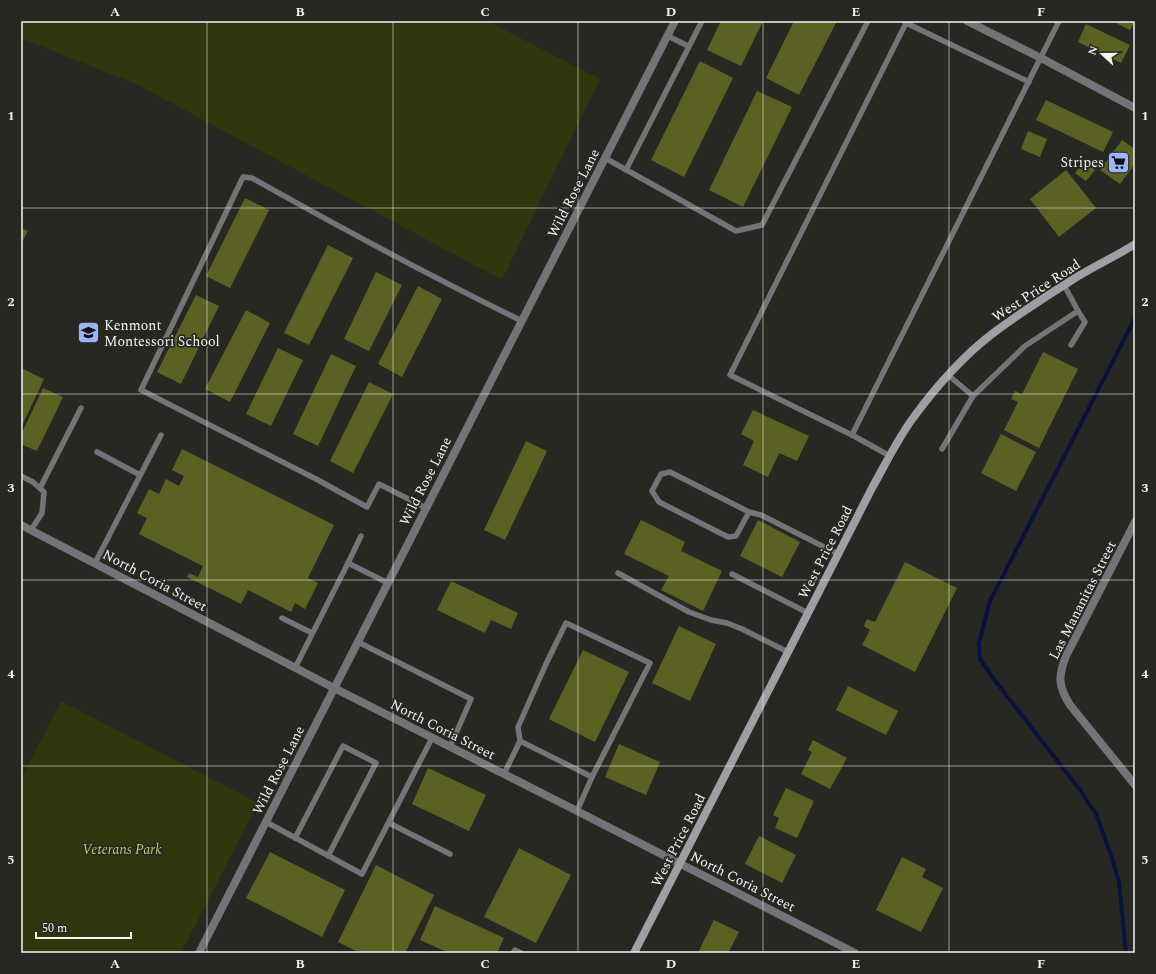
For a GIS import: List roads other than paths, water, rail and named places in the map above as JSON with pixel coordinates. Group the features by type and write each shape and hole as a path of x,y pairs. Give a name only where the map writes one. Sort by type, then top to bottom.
{"main road":[{"name":"West Price Road","path":"634,953 681,864 838,554 890,456 913,418 948,375 991,335 1064,285 1135,244"}],"street":[{"name":"Wild Rose Lane","path":"199,953 675,21"},
{"path":"966,21 1041,58 1135,108"},
{"name":"Las Mananitas Street","path":"1135,522 1066,656 1061,668 1060,681 1063,693 1070,705 1135,785"},
{"name":"North Coria Street","path":"21,525 295,668 854,953"}],"lane":[{"path":"626,170 702,21"},
{"path":"605,158 736,232 762,225 868,21"},
{"path":"852,435 1059,21"},
{"path":"890,456 852,435 730,375 906,23 1029,82"},
{"path":"668,36 688,46"},
{"path":"426,508 379,484 367,507 141,390 243,177 252,178 361,239 522,321"},
{"path":"1064,285 1085,322 1071,345"},
{"path":"942,449 973,396 1025,346 1078,311"},
{"path":"948,375 973,396"},
{"path":"40,488 81,408"},
{"path":"95,563 161,434"},
{"path":"97,452 140,475"},
{"path":"749,512 736,536 728,537 659,502 652,491 660,474 670,472 749,512 761,515 838,554"},
{"path":"21,476 33,482 44,492 42,513 31,530"},
{"path":"295,668 361,536"},
{"path":"348,563 388,583"},
{"path":"618,573 689,612 737,627 788,652"},
{"path":"732,574 808,613"},
{"path":"282,618 312,633"},
{"path":"504,774 520,741 518,727 566,623 650,663 592,777 577,811"},
{"path":"358,642 471,699 450,747"},
{"path":"266,822 362,874 432,738"},
{"path":"520,741 592,777"},
{"path":"295,838 343,746 376,763 328,856"},
{"path":"389,823 450,854"},
{"path":"513,953 515,950 521,953"}],"waterway":[{"path":"1126,953 1119,882 1096,814 1080,790 993,678 980,659 979,643 990,601 1135,318"}],"place":[{"name":"Stripes","path":"1119,162"},
{"name":"Kenmont Montessori School","path":"88,333"}],"park label":[{"name":"Veterans Park","path":"122,849"}]}
